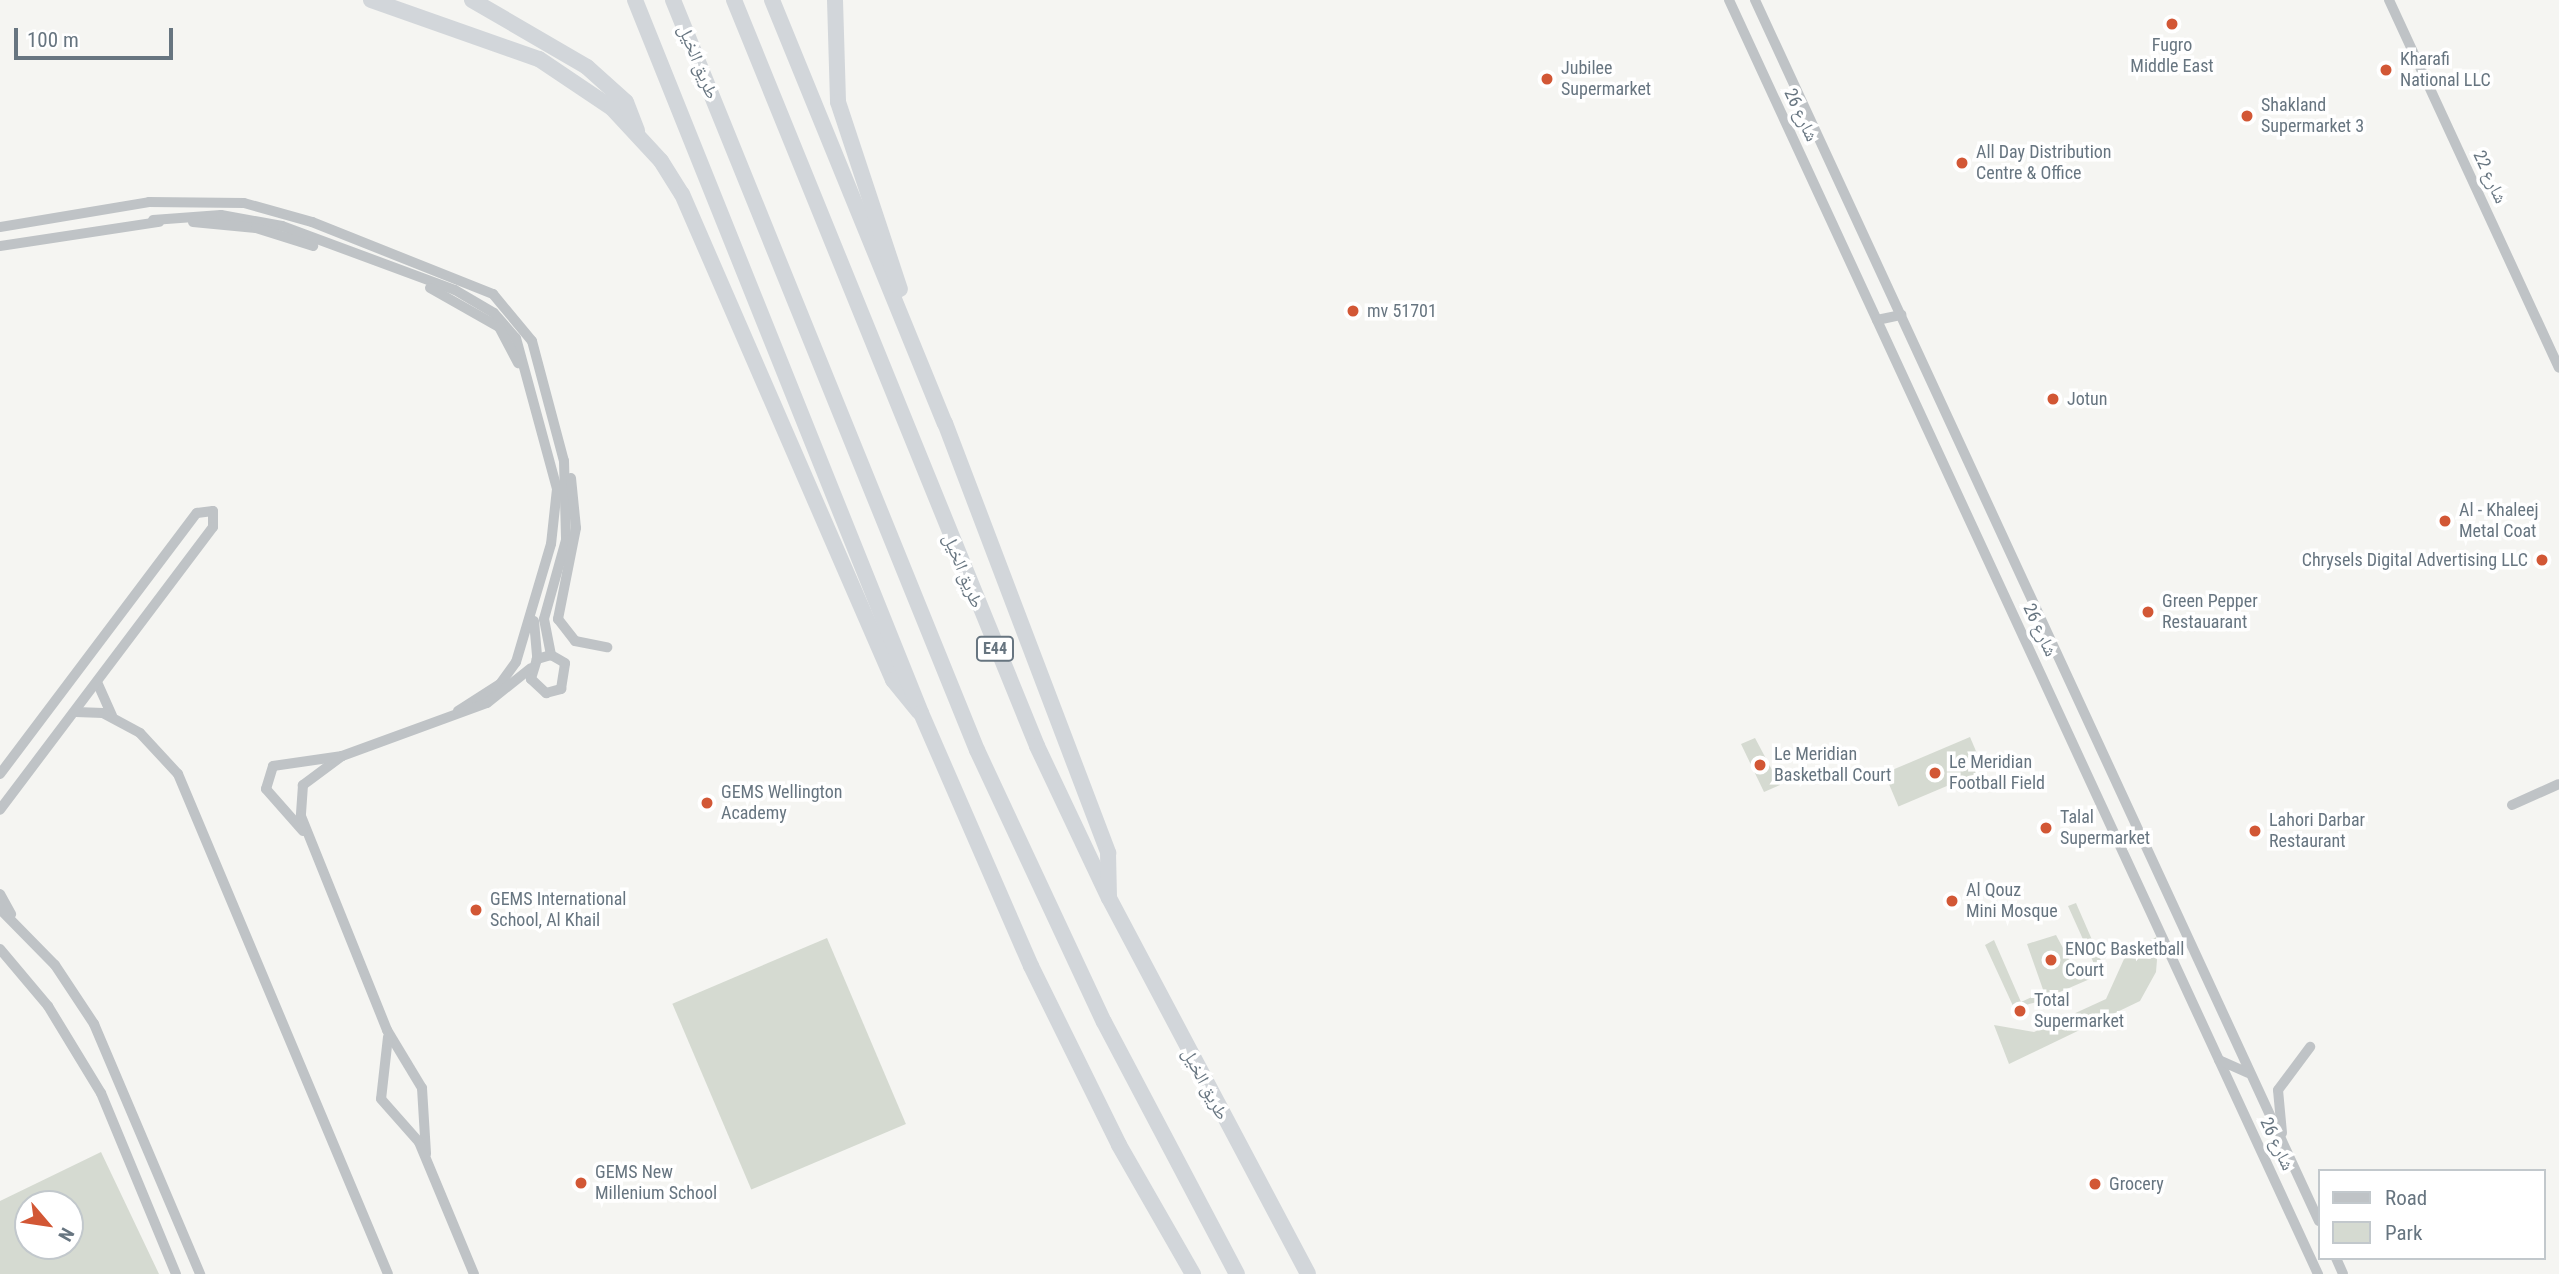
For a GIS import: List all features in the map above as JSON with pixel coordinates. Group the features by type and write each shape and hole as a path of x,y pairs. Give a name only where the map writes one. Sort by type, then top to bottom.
{"highway":[{"path":"371,0 539,59 636,131"},
{"path":"472,0 587,68 626,102 636,131 682,194 893,680 921,713"},
{"path":"635,0 921,713 1059,1026 1193,1274"},
{"name":"طريق الخيل","path":"673,0 981,760 1104,1022 1237,1274"},
{"name":"طريق الخيل","path":"734,0 970,590 1109,898 1308,1274"},
{"path":"772,0 901,320 1108,853 1109,898"},
{"path":"835,0 838,102 900,289 901,320"}],"street":[{"name":"شارع 26","path":"1730,0 2318,1274"},
{"name":"شارع 26","path":"1755,0 2248,1073 2318,1219"},
{"name":"شارع 22","path":"2389,0 2559,368"},
{"path":"0,227 149,202 244,203 474,283 508,307 532,341 577,514 558,619 575,641 607,647"},
{"path":"0,246 153,220 273,232 442,292 482,314 515,352 555,499 536,605 536,688 561,689 568,668 551,655 544,619 566,540 565,471"},
{"path":"1877,320 1901,315"},
{"path":"0,774 197,513 213,511 215,524 0,810"},
{"path":"458,711 509,673 536,605"},
{"path":"307,838 270,795 265,776 278,763 342,756 458,711 498,699 534,664 551,655"},
{"path":"97,682 111,716"},
{"path":"76,712 111,716 155,744 178,775 388,1274"},
{"path":"342,756 300,789 307,838 387,1030 422,1088 426,1154"},
{"path":"2512,806 2559,784"},
{"path":"0,894 16,922"},
{"path":"0,909 16,922 69,984 106,1045 200,1274"},
{"path":"2,953 62,1027 101,1093 176,1274"},
{"path":"387,1030 381,1099 426,1154 474,1274"},
{"path":"2287,1156 2278,1090 2311,1047"},
{"path":"2219,1060 2248,1073"}],"green space":[{"name":"Le Meridian Football Field","path":"1970,737 1984,770 1898,806 1884,773"},
{"name":"Le Meridian Basketball Court","path":"1755,738 1780,785 1764,792 1741,744"},
{"name":"ENOC Basketball Court","path":"2076,903 2106,972 2046,998 2027,944 2056,935 2078,976 2095,966 2068,906"},
{"path":"2159,935 2156,972 2140,1001 2009,1064 1994,1025 2034,1032 2106,999 2124,959"},
{"path":"827,938 906,1124 751,1190 672,1004"},
{"path":"1994,940 2021,1002 2038,994 2041,1001 2014,1008 1985,945"},
{"path":"101,1152 159,1274 0,1274 0,1201 14,1194 14,1260 84,1260 84,1190 23,1190"}],"place":[{"name":"Fugro Middle East","path":"2172,24"},
{"name":"Kharafi National LLC","path":"2386,70"},
{"name":"Jubilee Supermarket","path":"1547,79"},
{"name":"Shakland Supermarket 3","path":"2247,116"},
{"name":"All Day Distribution Centre & Office","path":"1962,163"},
{"name":"mv 51701","path":"1353,311"},
{"name":"Jotun","path":"2053,399"},
{"name":"Al - Khaleej Metal Coat","path":"2445,521"},
{"name":"Chrysels Digital Advertising LLC","path":"2542,560"},
{"name":"Green Pepper Restauarant","path":"2148,612"},
{"name":"Le Meridian Basketball Court","path":"1760,765"},
{"name":"Le Meridian Football Field","path":"1935,773"},
{"name":"GEMS Wellington Academy","path":"707,803"},
{"name":"Talal Supermarket","path":"2046,828"},
{"name":"Lahori Darbar Restaurant","path":"2255,831"},
{"name":"Al Qouz Mini Mosque","path":"1952,901"},
{"name":"GEMS International School, Al Khail","path":"476,910"},
{"name":"ENOC Basketball Court","path":"2051,960"},
{"name":"Total Supermarket","path":"2020,1011"},
{"name":"GEMS New Millenium School","path":"581,1183"},
{"name":"Grocery","path":"2095,1184"}]}
